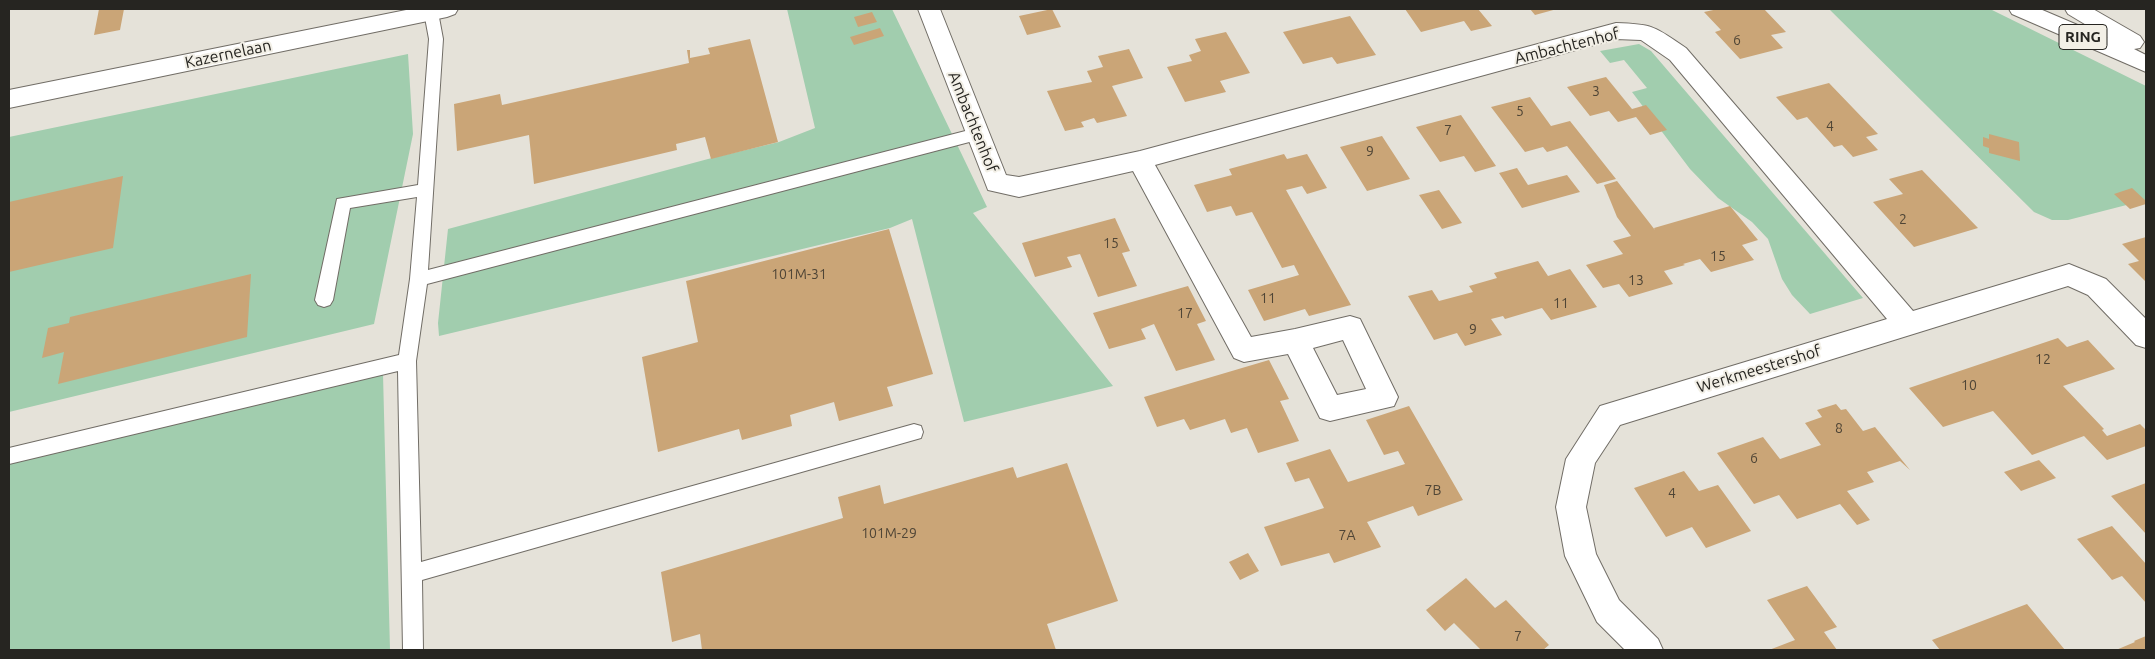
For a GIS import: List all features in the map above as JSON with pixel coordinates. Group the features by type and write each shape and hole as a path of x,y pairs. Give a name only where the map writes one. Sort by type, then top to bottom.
{"street":[{"name":"Ambachtenhof","path":"929,9 997,182 1019,186 1140,160 1616,31 1646,32 1678,54 1907,323"},
{"name":"RING","path":"2020,9 2146,64"},
{"name":"RING","path":"2076,9 2146,50"},
{"name":"Kazernelaan","path":"9,99 439,10"},
{"path":"1140,160 1244,350 1294,341"},
{"name":"Werkmeestershof","path":"1648,650 1608,611 1581,556 1571,508 1581,459 1610,415 2069,274 2097,287 2146,337"}],"lane":[{"path":"413,650 407,361 419,279 439,10"},
{"path":"419,279 977,134"},
{"path":"324,300 342,203 425,190"},
{"path":"9,456 407,361"},
{"path":"412,574 914,432"}],"green space":[{"path":"787,9 892,9 987,207 973,213 1113,386 964,422 912,219 890,228 439,336 438,323 448,229 708,159 779,142 815,128"},
{"path":"1829,9 1990,9 2146,86 2146,200 2068,220 2052,220 2034,212"},
{"path":"1639,44 1651,51 1863,298 1810,314 1792,295 1782,279 1768,239 1752,222 1718,198 1690,169 1632,92 1647,88 1624,60 1610,63 1600,51"},
{"path":"408,54 413,134 374,324 9,412 9,137"},
{"path":"383,374 390,650 9,650 9,464"}],"building":[{"path":"99,9 124,9 120,30 94,35"},
{"path":"1052,9 1061,27 1027,35 1019,16"},
{"path":"1405,9 1478,9 1492,26 1471,31 1464,21 1421,32"},
{"path":"1530,9 1557,9 1535,15"},
{"path":"1718,9 1764,9 1786,32 1771,35 1783,48 1740,59 1715,32 1721,30 1704,12"},
{"path":"872,12 877,22 858,27 854,17"},
{"path":"1350,16 1376,55 1337,64 1332,57 1303,64 1283,32"},
{"path":"880,28 884,36 854,45 850,37"},
{"path":"1226,32 1250,73 1220,81 1226,92 1185,102 1167,67 1192,61 1189,55 1201,51 1195,39"},
{"path":"750,39 778,142 711,159 705,137 676,144 677,150 534,184 529,135 457,151 454,104 500,94 502,105 689,63 687,50 690,50 690,58 710,54 708,48"},
{"path":"1129,49 1143,78 1112,86 1127,116 1097,123 1094,118 1081,122 1084,127 1065,131 1047,91 1092,82 1087,71 1103,67 1098,56"},
{"path":"1606,77 1632,109 1646,105 1667,130 1650,135 1636,117 1618,122 1609,111 1590,116 1567,87"},
{"path":"1829,83 1878,134 1866,137 1878,150 1853,157 1842,145 1834,147 1807,117 1797,120 1776,97"},
{"path":"1530,97 1551,126 1570,121 1616,179 1597,184 1567,146 1547,152 1543,147 1525,152 1491,107"},
{"path":"1461,115 1496,166 1475,172 1464,156 1440,162 1416,127"},
{"path":"1989,134 2019,142 2020,161 1989,153 1989,148 1983,146 1983,137 1989,139"},
{"path":"1382,136 1410,179 1367,191 1340,147"},
{"path":"1284,154 1287,159 1307,154 1327,188 1307,194 1302,186 1286,190 1351,305 1309,316 1305,309 1264,321 1248,290 1299,275 1294,265 1282,268 1252,212 1236,216 1231,206 1207,212 1194,185 1232,175 1229,169"},
{"path":"1517,168 1528,185 1567,175 1580,192 1522,208 1499,173"},
{"path":"1922,170 1978,228 1914,247 1873,202 1903,194 1889,179"},
{"path":"123,176 113,248 9,272 9,202"},
{"path":"1617,181 1655,230 1654,228 1730,206 1758,240 1742,245 1754,260 1711,272 1700,259 1683,264 1685,265 1664,271 1673,284 1629,297 1619,284 1603,288 1586,265 1623,254 1613,241 1631,236 1617,217 1604,185"},
{"path":"2132,188 2146,201 2146,204 2130,209 2114,194"},
{"path":"1439,190 1462,223 1442,229 1419,195"},
{"path":"1115,218 1130,251 1122,253 1137,286 1098,297 1080,254 1067,257 1072,267 1035,277 1022,243"},
{"path":"889,229 933,374 887,387 893,406 839,421 834,402 790,415 792,426 742,440 739,429 658,452 642,357 698,342 686,281"},
{"path":"2146,237 2146,282 2128,264 2139,261 2122,244"},
{"path":"1538,261 1548,276 1570,269 1597,307 1551,320 1542,308 1505,319 1503,316 1491,319 1502,335 1465,346 1457,333 1434,340 1408,296 1432,290 1439,301 1473,292 1469,286 1497,278 1494,273"},
{"path":"251,274 247,337 58,384 64,352 42,358 48,328 69,323 70,317"},
{"path":"1188,286 1206,321 1197,324 1215,360 1176,371 1154,324 1141,329 1146,339 1109,349 1093,313"},
{"path":"2058,338 2067,347 2088,340 2115,369 2063,386 2104,429 2102,430 2107,436 2140,424 2146,430 2146,446 2107,460 2084,436 2032,455 1993,411 1943,427 1909,388"},
{"path":"1269,360 1289,399 1280,401 1299,441 1258,453 1247,428 1231,433 1225,419 1190,430 1184,419 1157,427 1144,397"},
{"path":"1836,404 1841,410 1846,409 1863,431 1875,427 1910,470 1900,461 1867,472 1874,482 1847,491 1870,520 1857,525 1840,504 1797,519 1779,495 1754,504 1717,453 1763,437 1780,459 1821,445 1805,423 1822,417 1817,410"},
{"path":"1409,406 1463,500 1418,516 1413,506 1367,522 1381,547 1334,563 1329,553 1281,566 1264,527 1324,508 1309,478 1295,482 1286,463 1330,449 1348,482 1405,464 1398,451 1384,455 1366,420"},
{"path":"2039,460 2056,478 2021,491 2004,472"},
{"path":"1067,463 1118,601 1047,624 1056,650 702,650 700,634 672,642 661,572 843,518 838,497 880,485 884,504 1013,467 1017,478"},
{"path":"1684,471 1699,491 1718,485 1751,531 1706,548 1692,527 1666,537 1634,488"},
{"path":"2146,483 2146,534 2111,496"},
{"path":"2112,526 2146,564 2146,603 2122,576 2112,580 2077,539"},
{"path":"1248,553 1259,571 1240,580 1229,562"},
{"path":"1466,578 1495,608 1506,600 1549,645 1543,650 1481,650 1454,623 1445,631 1426,610"},
{"path":"1807,586 1837,627 1824,632 1837,650 1769,650 1795,640 1767,600"},
{"path":"2027,604 2065,650 1940,650 1932,640"},
{"path":"2146,636 2146,650 2116,650 2135,642"}]}
